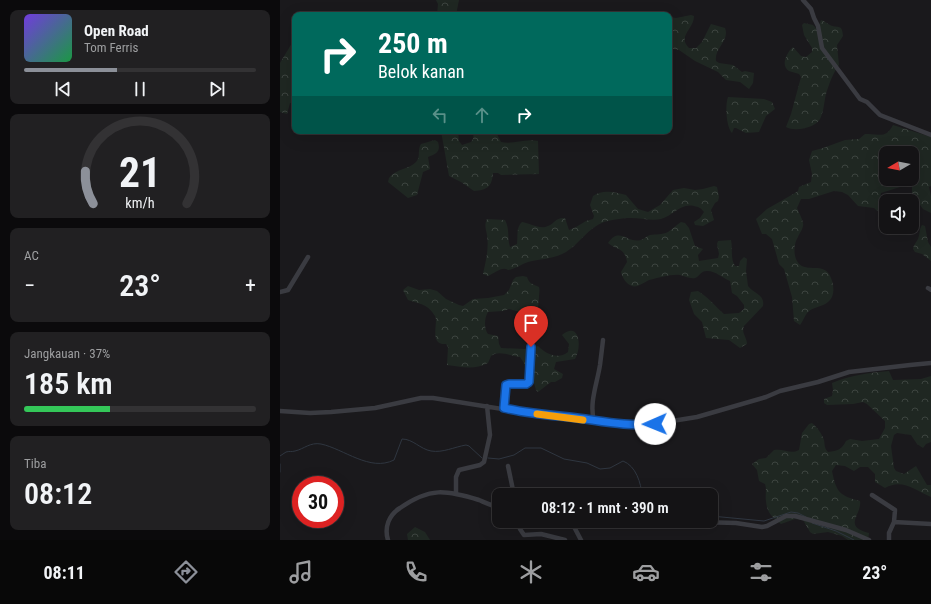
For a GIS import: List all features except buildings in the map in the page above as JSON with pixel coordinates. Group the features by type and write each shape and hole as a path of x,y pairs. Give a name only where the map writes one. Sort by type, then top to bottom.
{"street":[{"path":"803,0 811,9 818,26 822,48 860,99 866,102 880,115 931,135"},
{"path":"280,292 288,290 308,257"},
{"path":"594,421 593,396 600,364 603,340"},
{"path":"504,408 506,385 526,384 529,382 531,347"},
{"path":"280,411 322,413 369,409 427,398 504,408 553,417 647,425 660,424 717,411 766,397 780,391 818,382 849,372 931,364"},
{"path":"456,494 456,477 460,470 480,465 484,462 490,435 487,406"},
{"path":"508,466 513,488"},
{"path":"388,540 386,532 388,522 396,510 427,494 446,492 492,505"},
{"path":"872,495 895,510 894,522 889,540"},
{"path":"718,523 736,523 762,527 786,516 795,516 846,530 869,540"},
{"path":"894,522 931,524"},
{"path":"520,528 524,535 541,534 565,540"},
{"path":"575,528 581,540"}],"green space":[{"path":"436,0 459,0 457,12 437,12 438,4"},
{"path":"691,15 694,16 692,25 685,36 686,44 689,48 696,48 702,42 711,24 725,28 726,33 724,41 717,52 716,61 719,63 733,65 742,72 745,71 754,73 753,83 749,89 740,82 726,80 718,72 695,61 679,50 672,49 672,17"},
{"path":"821,20 842,29 843,36 837,45 839,65 828,86 820,119 814,125 809,127 794,129 786,127 801,77 799,74 786,69 785,59 793,47 801,56 806,57 812,52 812,48 804,35 802,25 804,23 813,25 816,28"},
{"path":"292,43 292,103 290,103 287,114 280,112 280,63"},
{"path":"728,97 764,99 772,102 775,109 766,116 759,132 746,133 734,128 732,133 728,126"},
{"path":"893,125 931,137 931,186 929,187 931,196 931,213 923,209 919,203 919,194 912,194 911,186 919,186 919,146 879,146 879,186 900,186 879,194 879,212 874,208 858,206 848,195 842,192 834,191 809,199 801,199 797,208 803,225 795,245 797,261 804,267 817,268 826,271 831,277 833,293 831,299 826,304 808,312 800,325 794,321 792,297 784,269 779,264 772,239 766,234 762,234 756,219 767,209 798,191 799,187 811,182 812,174 809,160 812,151 845,140 859,139 865,134 881,135 890,130"},
{"path":"442,134 458,134 459,141 462,145 471,142 474,134 497,134 501,142 506,143 528,140 538,141 539,174 501,175 498,173 493,173 490,185 488,187 482,190 474,191 449,176"},
{"path":"435,140 438,142 439,148 435,154 428,157 430,169 423,172 417,195 408,198 388,182 389,178 395,173 416,162 421,144"},
{"path":"714,186 717,187 719,197 718,201 711,210 714,220 703,226 695,225 694,222 700,218 704,212 699,207 694,206 685,206 661,219 654,220 628,218 604,222 599,224 566,252 552,257 528,262 516,268 508,270 501,269 488,276 483,274 488,240 485,225 487,219 505,220 510,247 517,244 518,229 522,222 538,227 545,227 558,219 565,218 569,230 593,219 594,216 590,205 593,196 601,192 613,192 626,195 638,209 648,212 660,205 673,190 684,188 695,190"},
{"path":"681,222 685,223 689,228 695,246 703,249 698,255 699,261 718,258 718,241 731,240 735,266 739,266 740,261 744,257 747,259 746,271 748,286 761,297 763,306 744,326 743,331 747,344 740,348 729,340 706,338 702,322 694,314 689,300 691,292 698,291 724,314 739,313 744,309 744,305 737,296 732,293 730,281 711,271 706,271 702,272 695,278 680,275 668,276 649,280 639,286 632,286 628,284 622,276 621,272 627,262 626,257 620,250 608,243 612,238 620,236 636,241 641,240 650,235 668,232"},
{"path":"922,225 925,226 928,242 931,247 931,261 922,254 915,252 913,249 918,239"},
{"path":"516,277 527,277 530,282 539,287 538,308 528,314 509,309 488,312 485,323 488,334 498,336 501,348 525,349 538,346 548,354 556,356 560,356 568,352 569,344 562,335 568,331 573,331 576,333 579,343 575,359 556,362 554,369 563,374 562,378 555,382 551,382 538,392 534,383 527,378 524,363 520,357 498,353 491,356 488,363 478,367 457,367 447,365 448,347 446,344 437,341 435,333 435,316 427,307 408,300 403,290 408,286 419,290 430,289 437,291 446,299 463,306 473,299 504,295 509,290 513,280"},
{"path":"889,371 893,380 921,379 931,376 931,442 926,444 923,448 917,444 911,435 897,433 894,435 891,446 894,468 896,471 904,474 916,466 927,485 931,485 931,497 914,488 903,485 891,485 885,488 875,482 875,474 868,467 860,467 854,471 845,466 836,465 832,471 837,488 843,495 860,501 855,523 856,527 869,533 868,540 848,540 842,536 828,532 813,534 810,532 803,520 795,519 781,524 769,512 765,484 759,481 757,470 752,464 759,459 766,458 774,450 793,452 799,450 802,433 809,424 812,423 822,435 825,448 828,452 839,449 846,441 850,439 862,441 879,439 885,428 885,421 867,404 863,402 827,405 824,403 824,399 832,396 832,383 853,376"},
{"path":"415,527 425,532 430,540 408,540 407,534"}],"waterway":[{"path":"280,456 286,452 295,451 310,445 321,444 366,462 385,463 394,460 402,439 406,439 431,451 444,451 466,445 482,458"},
{"path":"488,458 499,459 514,455 525,448 541,448 564,459 587,463 600,469 610,468 623,461 628,463 637,475 641,488"},
{"path":"280,464 280,472"},
{"path":"718,517 764,521 791,512 798,513 806,517"},
{"path":"812,523 836,531 854,540"}],"slow traffic":[{"path":"537,414 583,420"}],"route":[{"path":"531,347 529,382 526,384 506,385 504,408 553,417 610,423 655,424"}]}
